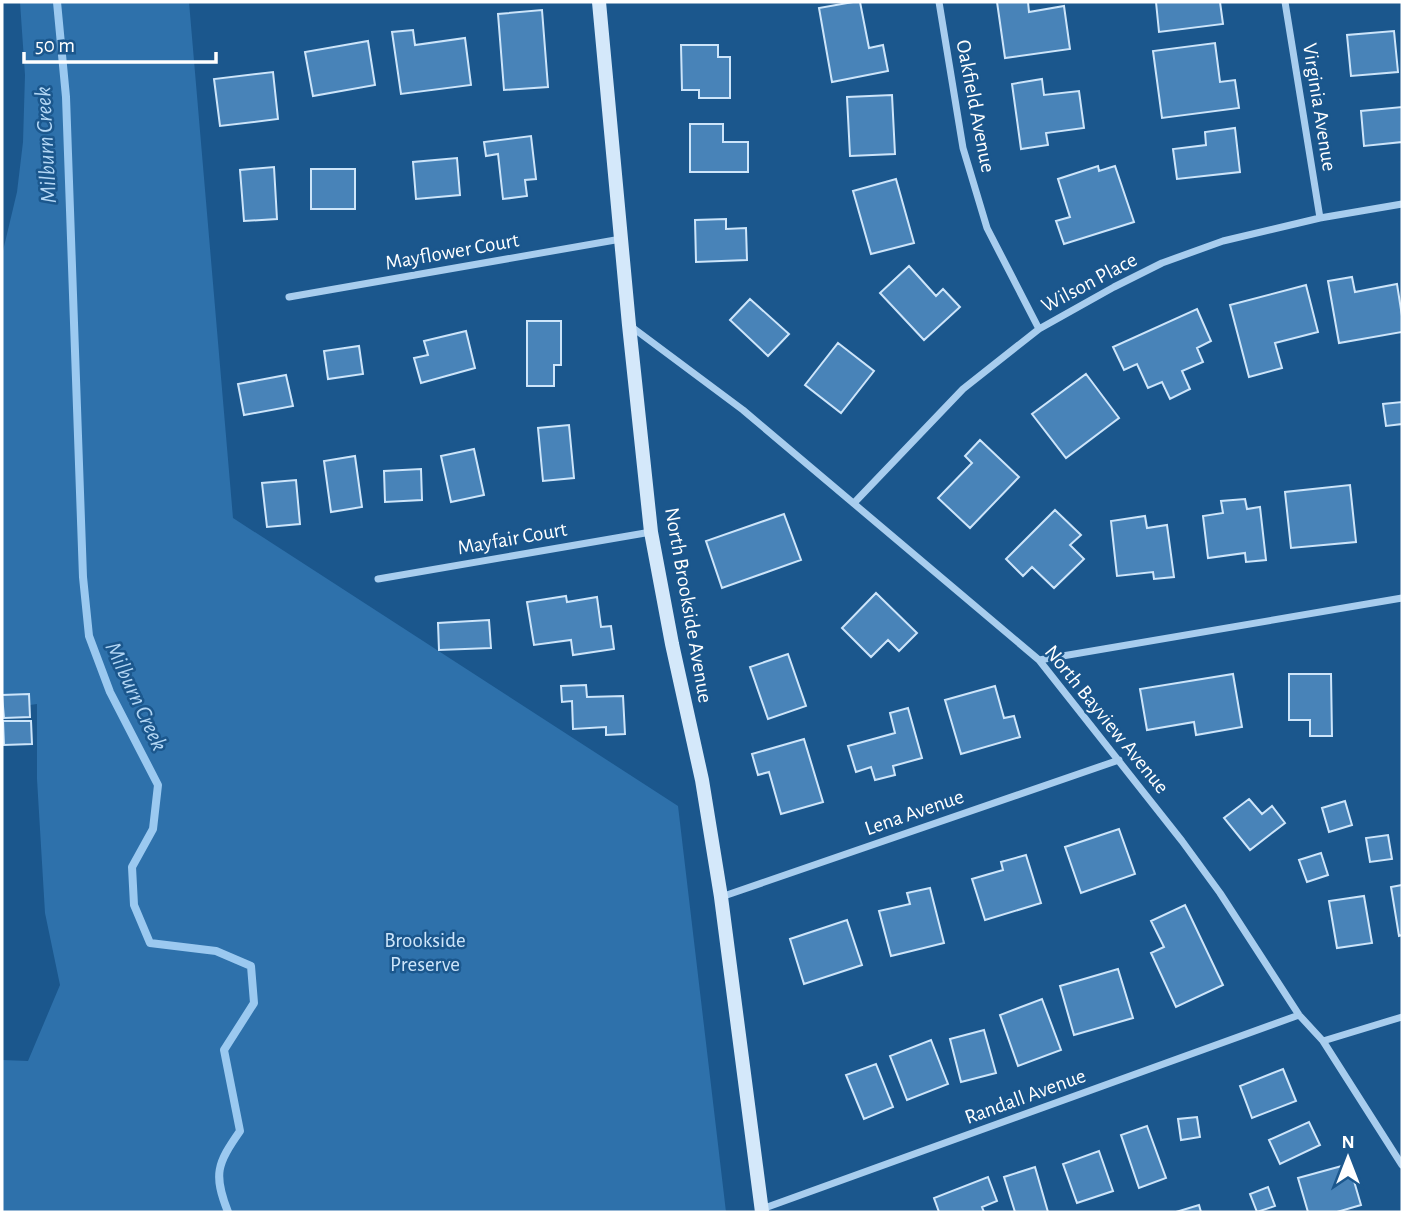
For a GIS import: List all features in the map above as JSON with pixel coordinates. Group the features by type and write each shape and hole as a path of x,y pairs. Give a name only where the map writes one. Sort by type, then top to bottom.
{"main road":[{"name":"North Brookside Avenue","path":"599,2 629,325 652,532 672,644 702,780 721,897 762,1211"}],"street":[{"name":"Oakfield Avenue","path":"939,2 963,148 987,228 1039,328"},
{"name":"Virginia Avenue","path":"1285,2 1320,218"},
{"name":"Wilson Place","path":"854,503 963,389 1039,328 1114,286 1162,263 1223,241 1320,218 1402,204"},
{"name":"Mayflower Court","path":"289,297 621,239"},
{"name":"North Bayview Avenue","path":"629,325 743,410 1039,660 1220,893 1299,1015 1323,1041 1402,1165"},
{"name":"Mayfair Court","path":"378,579 652,532"},
{"path":"1039,660 1402,597"},
{"name":"Lena Avenue","path":"721,897 1119,760"},
{"name":"Randall Avenue","path":"762,1211 1299,1015"},
{"path":"1323,1041 1402,1017"}],"green space":[{"name":"Brookside Preserve","path":"20,2 189,2 233,518 678,806 726,1212 2,1212 2,1060 28,1061 60,985 45,913 37,779 37,704 2,709 2,255 17,192 23,142 25,75"}],"building":[{"path":"860,2 869,48 883,45 888,71 832,82 819,8"},
{"path":"997,2 1028,2 1029,12 1064,6 1070,49 1005,58"},
{"path":"1156,2 1220,2 1223,24 1159,32"},
{"path":"542,10 548,87 504,90 498,14"},
{"path":"413,30 415,45 465,38 471,85 401,94 392,32"},
{"path":"1394,31 1398,72 1351,76 1347,35"},
{"path":"368,41 375,85 313,96 305,52"},
{"path":"1215,43 1220,82 1235,80 1239,108 1162,118 1153,51"},
{"path":"681,45 718,45 718,57 730,57 730,98 699,98 699,90 682,90"},
{"path":"273,72 278,119 220,126 214,79"},
{"path":"1042,79 1044,95 1079,91 1084,128 1046,133 1048,145 1021,149 1012,84"},
{"path":"892,95 895,154 850,156 847,97"},
{"path":"1402,107 1402,142 1364,146 1361,111"},
{"path":"690,124 723,124 723,142 748,142 748,172 690,172"},
{"path":"1235,128 1240,172 1177,179 1173,149 1206,145 1205,132"},
{"path":"531,136 536,179 525,180 527,196 503,199 498,154 486,156 484,142"},
{"path":"457,158 460,195 416,199 413,162"},
{"path":"1098,166 1099,171 1115,166 1134,222 1064,244 1056,221 1070,217 1058,179"},
{"path":"274,167 277,219 244,221 240,170"},
{"path":"311,169 355,169 355,209 311,209"},
{"path":"896,179 914,243 871,254 853,191"},
{"path":"726,219 726,229 746,228 747,260 696,262 695,220"},
{"path":"909,266 936,296 943,289 960,307 924,340 880,293"},
{"path":"1352,277 1355,292 1397,284 1402,332 1339,343 1328,281"},
{"path":"1306,285 1318,332 1275,343 1282,368 1249,377 1230,305"},
{"path":"750,299 789,334 768,356 730,320"},
{"path":"1197,309 1211,341 1197,348 1203,362 1182,371 1190,389 1170,399 1162,382 1148,388 1137,364 1124,370 1113,347"},
{"path":"527,321 561,321 561,365 554,365 554,386 527,386"},
{"path":"466,331 475,368 421,383 414,358 428,355 424,341"},
{"path":"838,343 874,371 841,413 805,385"},
{"path":"359,346 363,374 328,379 324,351"},
{"path":"1086,374 1119,418 1066,458 1032,414"},
{"path":"286,375 293,406 244,415 238,384"},
{"path":"1402,402 1402,424 1386,426 1383,404"},
{"path":"569,425 574,478 543,481 538,428"},
{"path":"980,440 1019,477 970,528 938,498 972,463 965,456"},
{"path":"474,449 484,495 451,502 441,456"},
{"path":"355,456 362,507 331,512 324,461"},
{"path":"421,469 422,500 385,502 384,471"},
{"path":"296,480 300,524 267,527 262,483"},
{"path":"1350,485 1356,542 1291,548 1285,492"},
{"path":"1245,499 1247,509 1260,507 1266,560 1246,562 1245,553 1208,558 1203,516 1223,513 1221,501"},
{"path":"1055,510 1081,535 1070,545 1084,559 1054,588 1032,567 1023,576 1006,559"},
{"path":"784,514 801,560 722,588 706,541"},
{"path":"1145,516 1147,528 1167,525 1174,577 1154,579 1153,572 1117,576 1111,521"},
{"path":"876,593 917,633 899,651 888,640 871,657 842,628"},
{"path":"566,596 567,602 597,597 601,627 611,626 614,649 573,655 571,640 534,645 527,602"},
{"path":"489,620 491,648 439,650 438,623"},
{"path":"788,654 806,706 768,719 750,667"},
{"path":"1233,674 1242,727 1196,735 1194,722 1147,730 1140,689"},
{"path":"1289,674 1331,674 1332,736 1310,736 1310,720 1289,720"},
{"path":"586,685 587,697 623,696 625,734 606,735 606,727 573,729 572,701 562,702 561,686"},
{"path":"995,686 1004,718 1014,716 1020,737 961,754 945,700"},
{"path":"29,694 30,717 4,718 2,695"},
{"path":"908,708 922,758 893,766 895,775 875,780 871,767 856,772 848,746 895,733 890,713"},
{"path":"3,721 31,721 32,744 4,745"},
{"path":"804,739 823,802 781,814 769,772 758,775 752,754"},
{"path":"1249,799 1262,814 1272,806 1285,823 1250,850 1224,818"},
{"path":"1345,801 1352,825 1329,832 1322,808"},
{"path":"1119,829 1135,874 1081,893 1065,847"},
{"path":"1388,835 1392,859 1370,862 1366,838"},
{"path":"1321,853 1328,875 1307,882 1299,860"},
{"path":"1026,855 1041,903 985,920 972,879 1003,870 1001,862"},
{"path":"1402,885 1402,935 1399,936 1391,887"},
{"path":"930,888 944,943 891,956 879,911 910,904 907,893"},
{"path":"1364,896 1372,943 1337,948 1329,901"},
{"path":"1185,905 1223,985 1176,1007 1151,953 1164,947 1151,921"},
{"path":"847,920 862,965 804,984 790,939"},
{"path":"1118,969 1133,1018 1074,1035 1060,986"},
{"path":"1042,999 1061,1050 1018,1066 1000,1015"},
{"path":"984,1030 996,1073 961,1082 950,1039"},
{"path":"931,1040 948,1084 907,1100 890,1056"},
{"path":"876,1064 893,1107 864,1119 846,1075"},
{"path":"1283,1069 1296,1101 1252,1118 1240,1086"},
{"path":"1197,1117 1200,1137 1181,1140 1178,1119"},
{"path":"1309,1122 1320,1145 1280,1164 1269,1140"},
{"path":"1147,1126 1166,1178 1139,1188 1121,1135"},
{"path":"1099,1151 1113,1191 1077,1203 1063,1164"},
{"path":"1349,1164 1361,1205 1337,1212 1308,1212 1298,1178"},
{"path":"1035,1167 1048,1212 1015,1212 1004,1177"},
{"path":"988,1177 997,1201 982,1207 984,1212 939,1212 934,1198"},
{"path":"1268,1187 1275,1206 1257,1212 1250,1194"},
{"path":"1199,1205 1201,1212 1176,1212"}],"waterway":[{"name":"Milburn Creek","path":"57,2 66,97 83,577 89,636 110,692 158,785 153,829 132,867 134,905 150,943 216,951 251,966 254,1003 224,1050 240,1131 226,1152 220,1170 220,1188 228,1212"}]}
